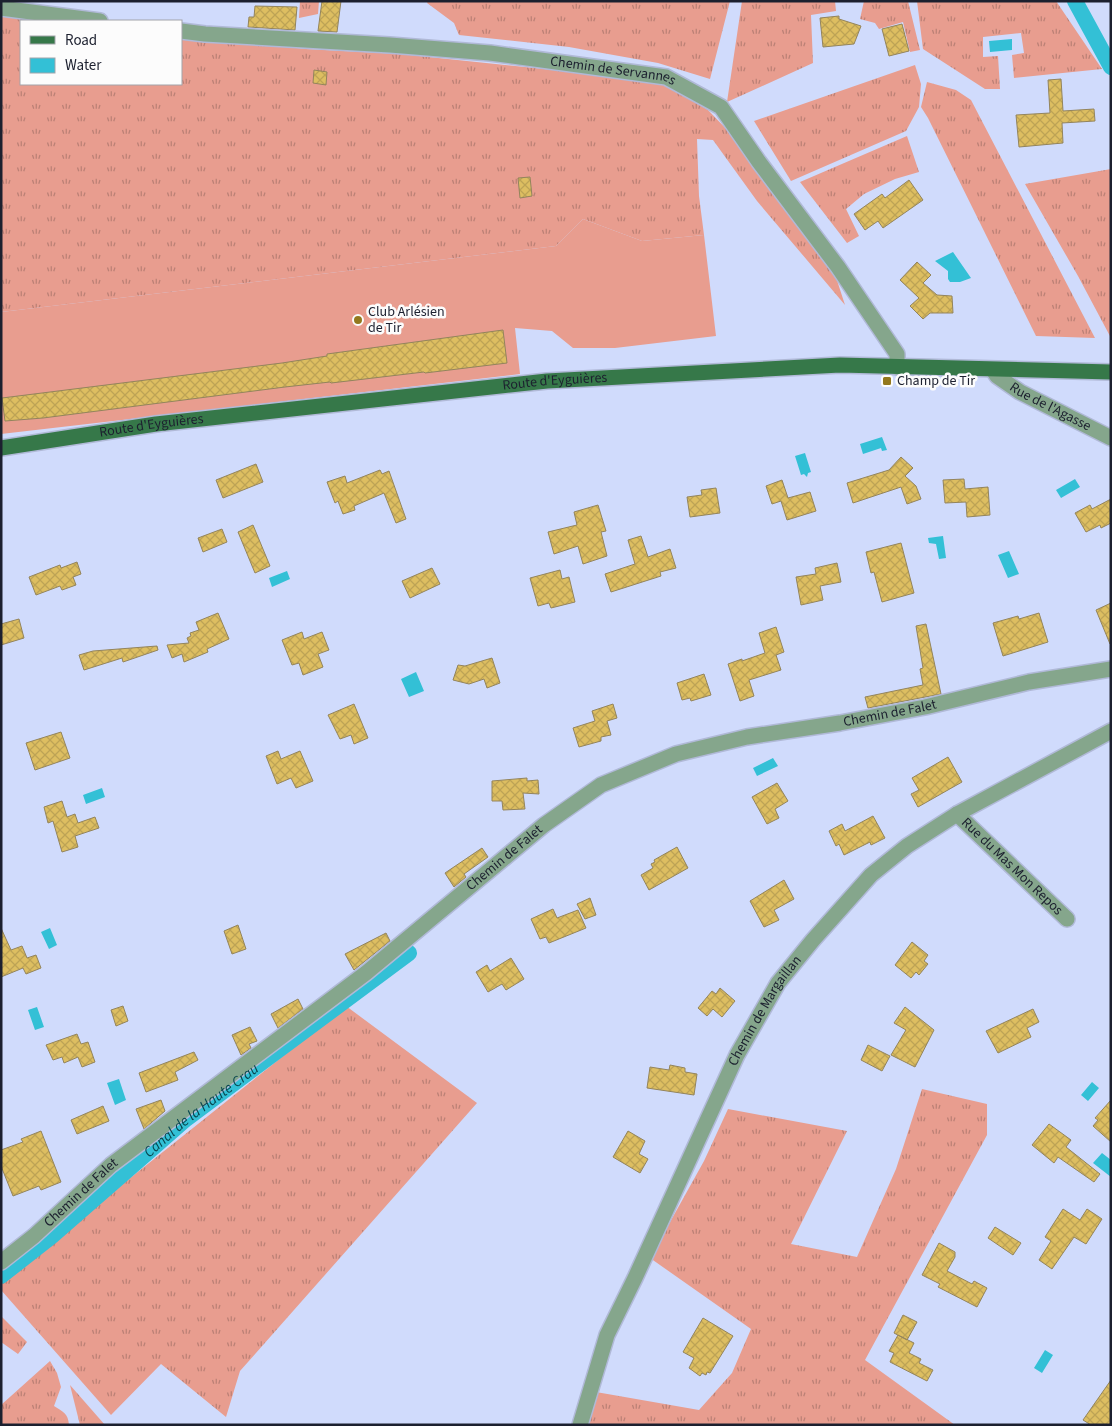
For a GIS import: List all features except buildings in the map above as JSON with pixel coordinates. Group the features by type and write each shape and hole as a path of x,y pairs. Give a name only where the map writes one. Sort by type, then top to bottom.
{"main road":[{"name":"Route d'Eyguières","path":"1,448 156,424 547,381 840,366 1111,372"}],"street":[{"path":"1,8 92,20"},
{"name":"Chemin de Servannes","path":"182,31 481,52 666,77 721,107 759,162 837,266 897,354 897,368"},
{"name":"Rue de l'Agasse","path":"993,370 997,376 1020,392 1111,438"},
{"name":"Chemin de Falet","path":"1,1262 34,1236 111,1165 366,974 544,825 602,785 676,754 747,738 925,707 1029,682 1111,670"},
{"name":"Chemin de Margaillan","path":"580,1425 607,1335 737,1055 778,983 818,934 871,875 908,846 957,814 1111,731"},
{"name":"Rue du Mas Mon Repos","path":"957,814 1067,919"}],"green space":[{"path":"300,1 319,1 318,14 299,18"},
{"path":"428,1 730,1 710,79 658,63 569,47 459,35 454,23 427,3"},
{"path":"742,1 835,1 836,11 811,15 813,63 727,102"},
{"path":"864,1 908,1 920,50 910,52 903,22 879,29 875,23 860,19"},
{"path":"917,1 1056,1 1102,69 1014,78 1012,55 1024,53 1021,33 983,37 983,57 998,56 1000,89 985,89 923,49"},
{"path":"1,14 40,20 20,20 20,85 182,85 182,36 306,49 400,54 620,77 668,85 708,110 733,136 834,271 845,305 757,201 713,140 697,139 699,196 704,235 642,241 583,219 556,246 1,312"},
{"path":"915,65 921,84 919,107 906,131 791,181 754,121"},
{"path":"927,82 956,90 971,100 1095,338 1036,336 921,107"},
{"path":"907,136 919,172 895,179 864,194 846,209 859,236 847,243 800,182"},
{"path":"1111,169 1111,338 1025,184"},
{"name":"Club Arlésien de Tir","path":"583,219 642,241 704,235 716,336 615,348 573,348 552,331 515,328 520,374 1,434 1,312 556,246"},
{"path":"346,1006 477,1103 240,1371 226,1417 161,1364 111,1415 1,1290 1,1281"},
{"path":"922,1089 987,1104 987,1135 865,1360 955,1425 588,1425 596,1392 699,1410 732,1373 751,1329 650,1258 704,1161 728,1109 847,1131 791,1244 857,1257 896,1169"},
{"path":"1,1316 27,1342 18,1354 1,1342"},
{"path":"50,1361 57,1373 61,1387 54,1406 66,1415 69,1425 1,1425 1,1405"},
{"path":"70,1385 105,1425 80,1425"}],"water":[{"path":"1012,39 1012,50 990,52 989,41"},
{"path":"953,252 971,278 960,282 950,282 948,271 935,261"},
{"path":"882,437 887,450 882,451 881,448 863,454 860,444"},
{"path":"805,453 811,472 808,473 807,477 804,474 801,475 795,456"},
{"path":"1075,479 1080,487 1061,498 1056,490"},
{"path":"943,536 946,558 939,559 936,544 929,543 928,538"},
{"path":"1009,551 1019,574 1008,578 998,555"},
{"path":"287,571 290,579 272,587 269,578"},
{"path":"416,672 424,691 409,697 401,679"},
{"path":"773,758 778,766 757,776 753,768"},
{"path":"102,788 105,797 86,804 83,795"},
{"path":"50,928 57,945 49,949 41,932"},
{"path":"37,1007 44,1027 35,1030 28,1010"},
{"path":"119,1079 126,1100 115,1105 107,1083"},
{"path":"1092,1082 1099,1088 1088,1101 1081,1095"},
{"path":"1102,1153 1111,1160 1111,1177 1093,1163"},
{"path":"1045,1350 1053,1355 1042,1373 1034,1368"}],"waterway":[{"path":"1075,1 1111,67"},
{"name":"Canal de la Haute Crau","path":"1,1276 52,1236 186,1119 409,953"}],"place":[{"name":"Club Arlésien de Tir","path":"358,320"},
{"name":"Champ de Tir","path":"887,381"}]}
